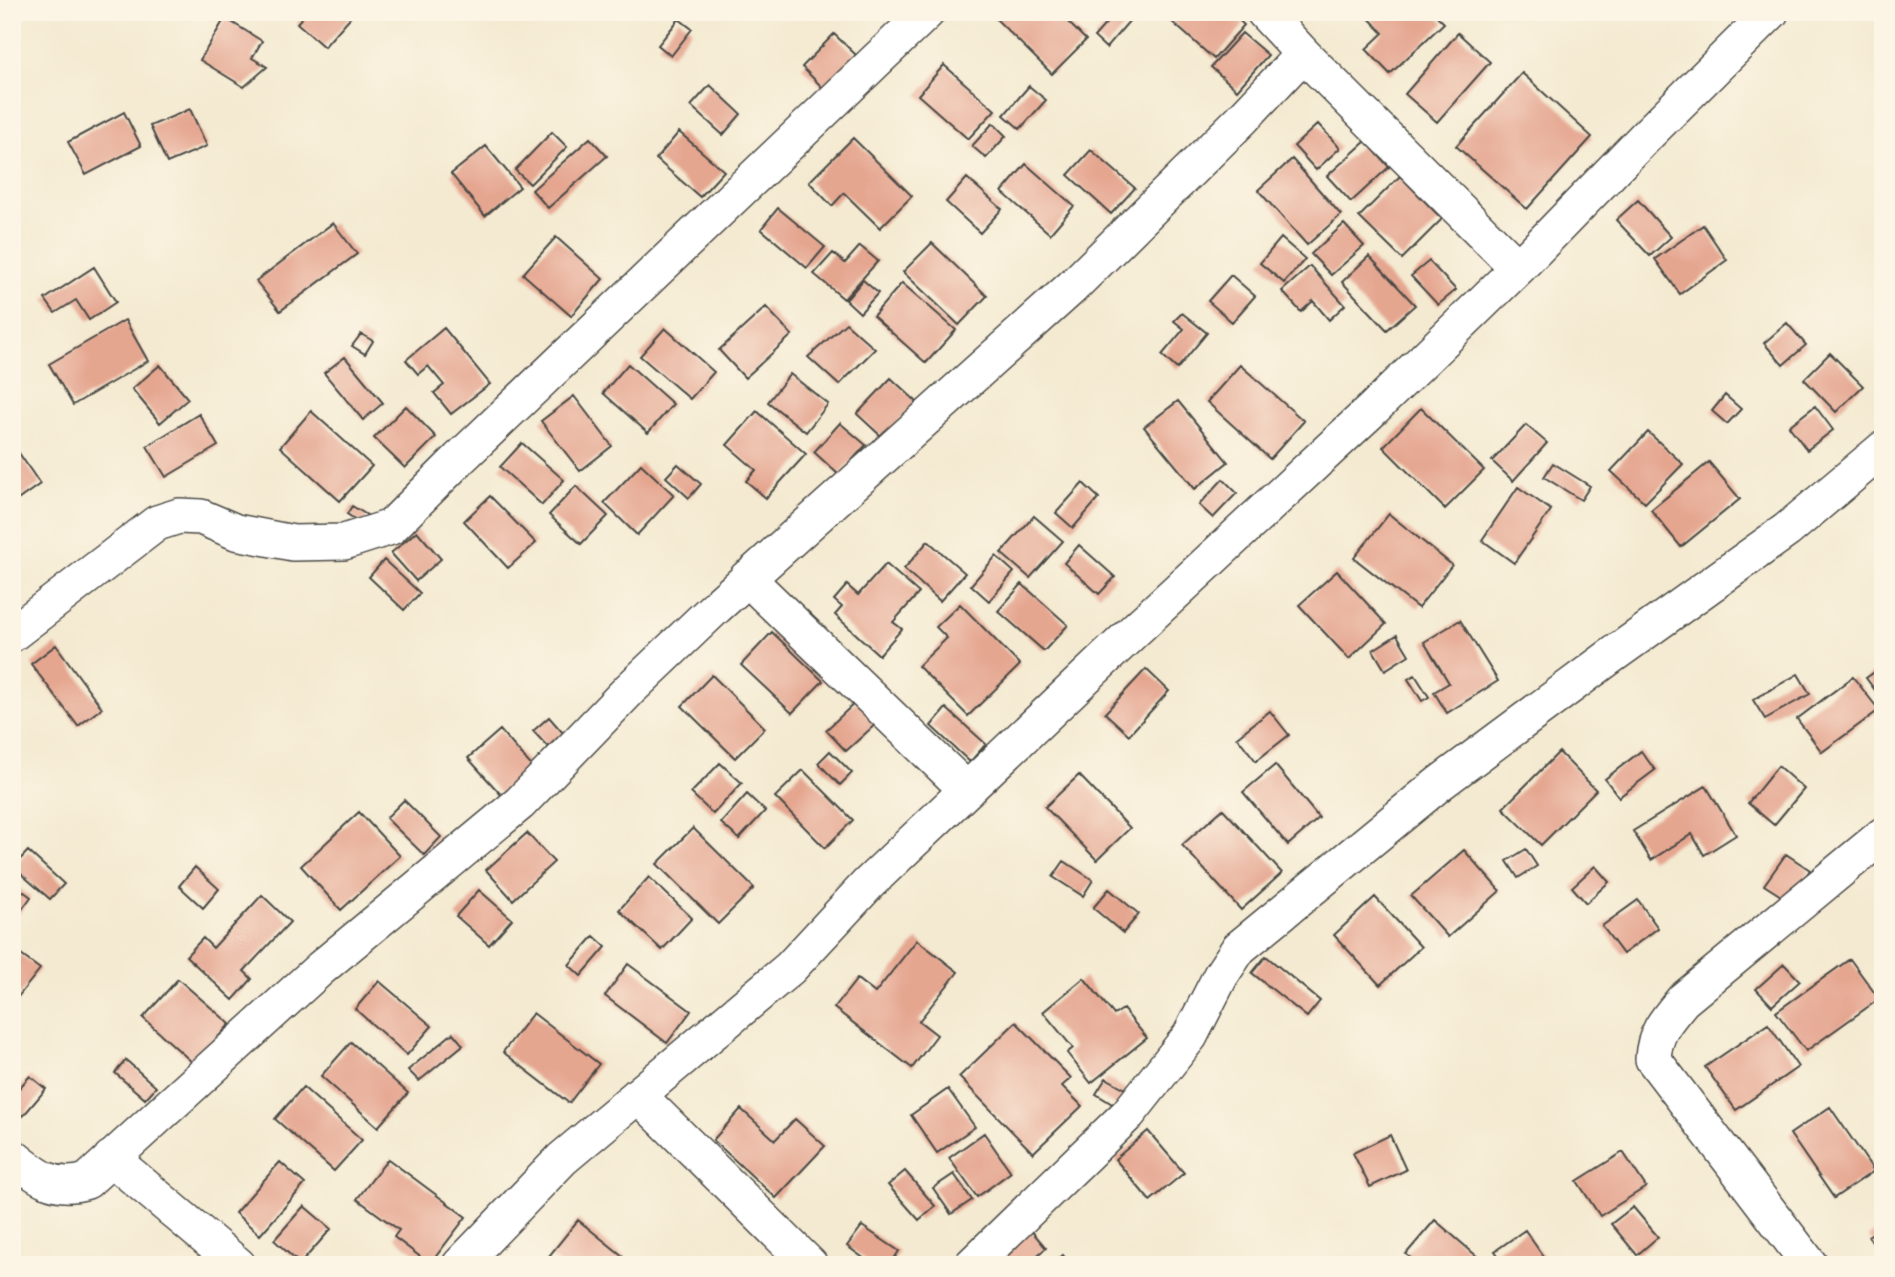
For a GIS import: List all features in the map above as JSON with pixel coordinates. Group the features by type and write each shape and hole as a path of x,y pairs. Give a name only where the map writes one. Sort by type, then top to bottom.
{"street":[{"path":"12,634 158,523 179,516 201,517 236,532 293,543 344,542 391,527 459,458 927,12"},
{"path":"1264,12 1518,268"},
{"path":"460,1265 562,1159 790,968 868,884 1133,631 1373,409 1518,268 1771,12"},
{"path":"12,1156 50,1181 71,1186 87,1181 321,968 520,803 630,689 747,578 1071,288 1242,119 1303,54"},
{"path":"972,1265 1128,1114 1190,1036 1221,975 1239,948 1440,783 1787,530 1883,449"},
{"path":"747,578 967,790"},
{"path":"1810,1265 1653,1059 1653,1047 1661,1026 1683,1000 1883,835"},
{"path":"638,1095 810,1265"},
{"path":"111,1158 238,1265"}],"building":[{"path":"307,12 355,12 324,47 297,23"},
{"path":"1058,12 1086,40 1052,74 991,14"},
{"path":"1084,12 1103,12 1095,22"},
{"path":"1116,12 1137,12 1106,48 1094,37"},
{"path":"1161,12 1230,12 1244,25 1214,59"},
{"path":"1363,12 1433,12 1444,23 1390,74 1366,49 1383,33"},
{"path":"225,18 262,41 252,58 267,67 244,87 200,60"},
{"path":"679,19 692,29 671,56 658,45"},
{"path":"1242,33 1268,55 1237,90 1211,67"},
{"path":"1458,33 1490,62 1437,122 1405,94"},
{"path":"834,34 856,55 823,88 802,67"},
{"path":"944,65 995,110 968,139 918,95"},
{"path":"1522,73 1592,137 1527,209 1456,146"},
{"path":"710,85 741,114 723,135 691,106"},
{"path":"1029,86 1046,100 1020,129 1004,115"},
{"path":"190,109 207,146 167,163 150,126"},
{"path":"124,112 141,146 86,175 68,142"},
{"path":"993,123 1006,136 986,158 972,146"},
{"path":"1318,124 1340,148 1316,170 1294,146"},
{"path":"552,132 567,147 530,184 515,170"},
{"path":"679,132 724,171 700,197 656,159"},
{"path":"590,138 607,156 548,208 532,190"},
{"path":"853,138 912,196 880,228 844,193 832,206 809,182"},
{"path":"1366,141 1389,167 1351,202 1327,176"},
{"path":"486,146 520,187 485,216 451,174"},
{"path":"1091,150 1135,188 1111,214 1068,175"},
{"path":"1292,159 1341,215 1307,245 1258,190"},
{"path":"1026,164 1074,206 1050,234 1002,192"},
{"path":"1400,176 1442,219 1402,259 1359,217"},
{"path":"967,178 1002,209 980,233 946,202"},
{"path":"1638,200 1671,237 1650,256 1616,220"},
{"path":"778,208 825,247 807,268 761,229"},
{"path":"333,223 357,254 280,311 256,281"},
{"path":"1344,224 1364,246 1331,275 1311,254"},
{"path":"1703,225 1727,260 1680,294 1655,259"},
{"path":"556,237 603,279 571,316 523,274"},
{"path":"1281,238 1305,259 1284,283 1260,263"},
{"path":"932,243 987,296 959,325 903,272"},
{"path":"860,246 878,261 844,299 814,274 833,253 845,263"},
{"path":"1369,256 1415,305 1387,330 1342,282"},
{"path":"1429,261 1456,290 1438,305 1411,276"},
{"path":"1310,266 1345,305 1329,320 1313,301 1301,312 1282,291"},
{"path":"94,267 116,302 89,320 76,300 55,313 45,299"},
{"path":"1231,275 1255,296 1232,322 1208,301"},
{"path":"863,280 878,293 860,313 846,300"},
{"path":"902,283 956,330 926,363 873,316"},
{"path":"766,307 792,335 745,378 719,350"},
{"path":"1182,313 1207,333 1177,369 1162,355 1184,329 1174,321"},
{"path":"125,320 148,361 73,405 49,364"},
{"path":"846,323 875,349 839,385 808,357"},
{"path":"1787,323 1806,345 1783,365 1764,343"},
{"path":"444,328 490,384 451,414 434,393 444,385 428,366 418,374 406,360"},
{"path":"665,328 714,372 690,399 640,356"},
{"path":"361,334 373,341 365,354 352,346"},
{"path":"1830,353 1863,386 1836,412 1804,379"},
{"path":"345,357 383,403 363,420 324,373"},
{"path":"628,364 673,404 648,433 603,393"},
{"path":"160,365 188,399 160,423 132,389"},
{"path":"1240,365 1304,421 1270,459 1207,402"},
{"path":"790,374 828,404 806,432 768,402"},
{"path":"891,378 917,402 883,438 857,414"},
{"path":"1725,395 1741,409 1727,424 1712,411"},
{"path":"574,396 612,446 580,471 541,421"},
{"path":"1178,401 1228,462 1195,489 1144,427"},
{"path":"406,406 436,437 405,468 374,438"},
{"path":"1815,406 1833,430 1807,450 1789,426"},
{"path":"1421,408 1484,470 1445,509 1383,447"},
{"path":"311,411 372,466 340,501 280,447"},
{"path":"757,411 806,454 766,498 746,481 756,470 727,445"},
{"path":"199,414 218,446 166,477 147,446"},
{"path":"840,423 866,445 839,475 814,452"},
{"path":"1526,425 1547,443 1513,481 1492,461"},
{"path":"1648,432 1683,464 1645,503 1611,471"},
{"path":"522,443 564,480 542,505 500,467"},
{"path":"19,453 40,484 12,504 12,458"},
{"path":"1709,462 1740,499 1681,547 1651,510"},
{"path":"1553,463 1590,486 1581,500 1544,477"},
{"path":"641,464 674,495 637,535 604,503"},
{"path":"678,464 701,484 689,498 666,477"},
{"path":"1223,479 1237,493 1213,518 1199,505"},
{"path":"1083,483 1099,498 1073,528 1056,513"},
{"path":"576,486 608,516 581,544 549,515"},
{"path":"1518,487 1551,510 1514,563 1482,540"},
{"path":"490,496 536,543 508,568 464,521"},
{"path":"352,506 367,515 362,524 347,514"},
{"path":"1389,514 1452,565 1418,608 1354,558"},
{"path":"1034,516 1063,541 1030,578 1001,553"},
{"path":"417,531 441,559 416,581 391,553"},
{"path":"928,541 965,573 940,601 904,569"},
{"path":"1079,545 1115,577 1099,594 1064,563"},
{"path":"996,556 1014,572 989,601 971,585"},
{"path":"384,560 420,593 404,610 369,577"},
{"path":"886,564 919,593 893,622 902,629 879,655 835,615 842,607 834,600 847,585 858,595"},
{"path":"1337,571 1386,624 1349,659 1299,605"},
{"path":"1022,584 1068,625 1044,651 998,611"},
{"path":"960,604 1020,665 968,716 918,666 947,638 936,627"},
{"path":"1460,620 1498,681 1447,713 1434,692 1449,683 1424,642"},
{"path":"772,632 823,681 792,713 741,665"},
{"path":"1397,635 1409,655 1385,670 1373,650"},
{"path":"56,645 102,708 78,726 31,664"},
{"path":"1883,666 1883,701 1866,678"},
{"path":"1146,669 1169,691 1129,735 1105,713"},
{"path":"1798,674 1810,694 1765,719 1753,700"},
{"path":"712,675 765,728 735,758 682,706"},
{"path":"1415,675 1429,697 1422,701 1408,679"},
{"path":"1853,677 1879,710 1822,752 1797,719"},
{"path":"858,700 878,722 846,751 826,730"},
{"path":"946,708 986,744 970,762 931,726"},
{"path":"1270,711 1289,735 1256,761 1237,737"},
{"path":"549,717 563,733 548,747 533,731"},
{"path":"500,730 535,770 504,798 468,758"},
{"path":"830,751 852,773 840,785 818,763"},
{"path":"1641,751 1655,770 1619,797 1605,779"},
{"path":"1559,752 1596,790 1541,845 1503,808"},
{"path":"720,763 742,783 713,814 691,793"},
{"path":"1275,765 1319,818 1288,845 1243,792"},
{"path":"1778,766 1804,789 1774,825 1748,803"},
{"path":"803,770 853,820 825,848 775,797"},
{"path":"1079,775 1130,828 1097,860 1045,807"},
{"path":"1706,786 1736,835 1704,855 1692,834 1651,860 1633,831"},
{"path":"747,794 765,811 739,839 721,823"},
{"path":"404,800 441,837 424,855 386,818"},
{"path":"1223,809 1282,873 1241,910 1182,845"},
{"path":"359,812 400,856 341,910 301,866"},
{"path":"693,828 754,888 718,924 657,864"},
{"path":"527,833 554,862 513,900 486,870"},
{"path":"1526,849 1537,866 1518,878 1507,861"},
{"path":"1464,850 1500,891 1448,937 1411,896"},
{"path":"28,851 64,884 50,899 13,867"},
{"path":"1786,854 1810,870 1789,901 1764,885"},
{"path":"1064,861 1093,880 1083,896 1053,877"},
{"path":"1595,866 1609,882 1586,903 1572,887"},
{"path":"195,867 219,889 203,908 179,886"},
{"path":"649,877 692,918 662,950 619,910"},
{"path":"12,883 31,897 12,923"},
{"path":"1109,889 1139,914 1123,933 1093,908"},
{"path":"479,890 512,919 489,945 456,916"},
{"path":"262,895 290,922 244,971 252,979 233,1000 186,956 203,938 213,948"},
{"path":"1375,897 1421,947 1380,985 1334,935"},
{"path":"1638,900 1658,928 1623,954 1602,926"},
{"path":"594,936 606,947 581,976 569,965"},
{"path":"917,940 958,972 919,1021 937,1035 912,1068 834,1008 857,979 875,993"},
{"path":"21,955 40,969 17,998 12,994 12,967"},
{"path":"1266,956 1320,1001 1307,1017 1252,973"},
{"path":"1850,959 1879,999 1806,1051 1776,1012"},
{"path":"628,964 691,1011 667,1043 605,996"},
{"path":"1784,964 1800,981 1772,1006 1756,989"},
{"path":"1084,978 1114,1015 1123,1009 1147,1038 1091,1083 1067,1053 1073,1048 1043,1012"},
{"path":"178,979 230,1024 194,1064 143,1018"},
{"path":"379,981 432,1026 407,1055 355,1009"},
{"path":"533,1013 599,1064 569,1103 503,1052"},
{"path":"1016,1022 1071,1078 1062,1086 1082,1106 1033,1153 959,1077"},
{"path":"1768,1024 1798,1067 1736,1110 1705,1067"},
{"path":"453,1033 463,1045 419,1081 408,1070"},
{"path":"351,1042 408,1093 378,1127 321,1076"},
{"path":"126,1060 156,1087 145,1099 115,1073"},
{"path":"30,1076 46,1089 23,1116 12,1107 12,1096"},
{"path":"1106,1078 1129,1091 1119,1108 1096,1094"},
{"path":"303,1087 362,1140 334,1171 275,1119"},
{"path":"948,1089 975,1127 937,1153 911,1115"},
{"path":"1830,1107 1874,1171 1834,1198 1790,1134"},
{"path":"741,1109 775,1140 795,1119 825,1146 776,1198 713,1140"},
{"path":"1148,1131 1184,1173 1150,1201 1115,1159"},
{"path":"984,1133 1011,1172 977,1197 949,1158"},
{"path":"1390,1135 1406,1170 1370,1187 1353,1153"},
{"path":"1623,1152 1646,1187 1600,1216 1577,1181"},
{"path":"388,1159 466,1217 430,1264 394,1237 399,1230 357,1199"},
{"path":"280,1162 305,1184 260,1235 235,1213"},
{"path":"905,1171 935,1206 919,1220 888,1185"},
{"path":"954,1174 972,1200 951,1214 933,1188"},
{"path":"304,1206 331,1229 300,1264 274,1240"},
{"path":"1633,1207 1658,1237 1637,1255 1611,1224"},
{"path":"578,1220 624,1257 618,1265 560,1265 549,1256"},
{"path":"1435,1220 1487,1265 1419,1265 1406,1254"},
{"path":"862,1226 899,1251 890,1265 873,1265 847,1246"},
{"path":"1883,1227 1883,1259 1868,1236"},
{"path":"1030,1229 1046,1248 1026,1265 988,1265"},
{"path":"1525,1230 1545,1259 1537,1265 1505,1265 1495,1251"},
{"path":"1063,1255 1071,1265 1052,1265"}]}
